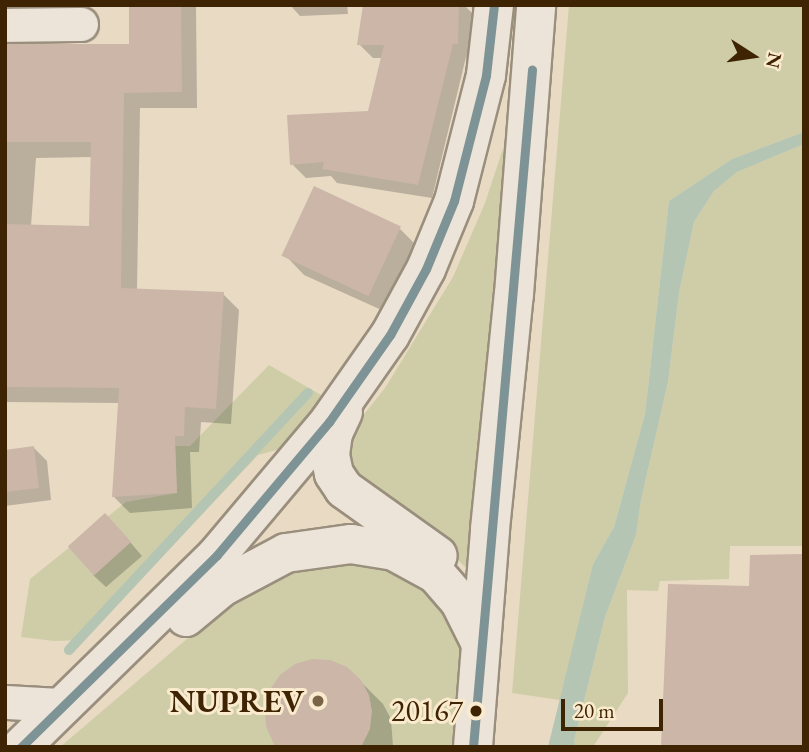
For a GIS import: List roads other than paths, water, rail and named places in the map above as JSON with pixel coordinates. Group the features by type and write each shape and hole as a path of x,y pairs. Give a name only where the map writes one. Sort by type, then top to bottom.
{"main road":[{"path":"21,747 217,555 329,422 390,335 426,269 454,201 470,150 486,75 494,5"},
{"path":"473,747 481,625 514,294 536,5"},
{"path":"357,381 333,433 330,456 334,474 344,489 421,542 449,565 481,625"},
{"path":"61,705 148,649 222,587 286,553 323,545 351,544 394,551 419,562 436,574 493,638 497,669 497,747"}],"street":[{"path":"5,25 81,24"},
{"path":"5,702 61,705"}],"waterway":[{"path":"69,650 308,393"}],"place":[{"name":"NUPREV","path":"318,701"},
{"name":"20167","path":"476,711"}]}
